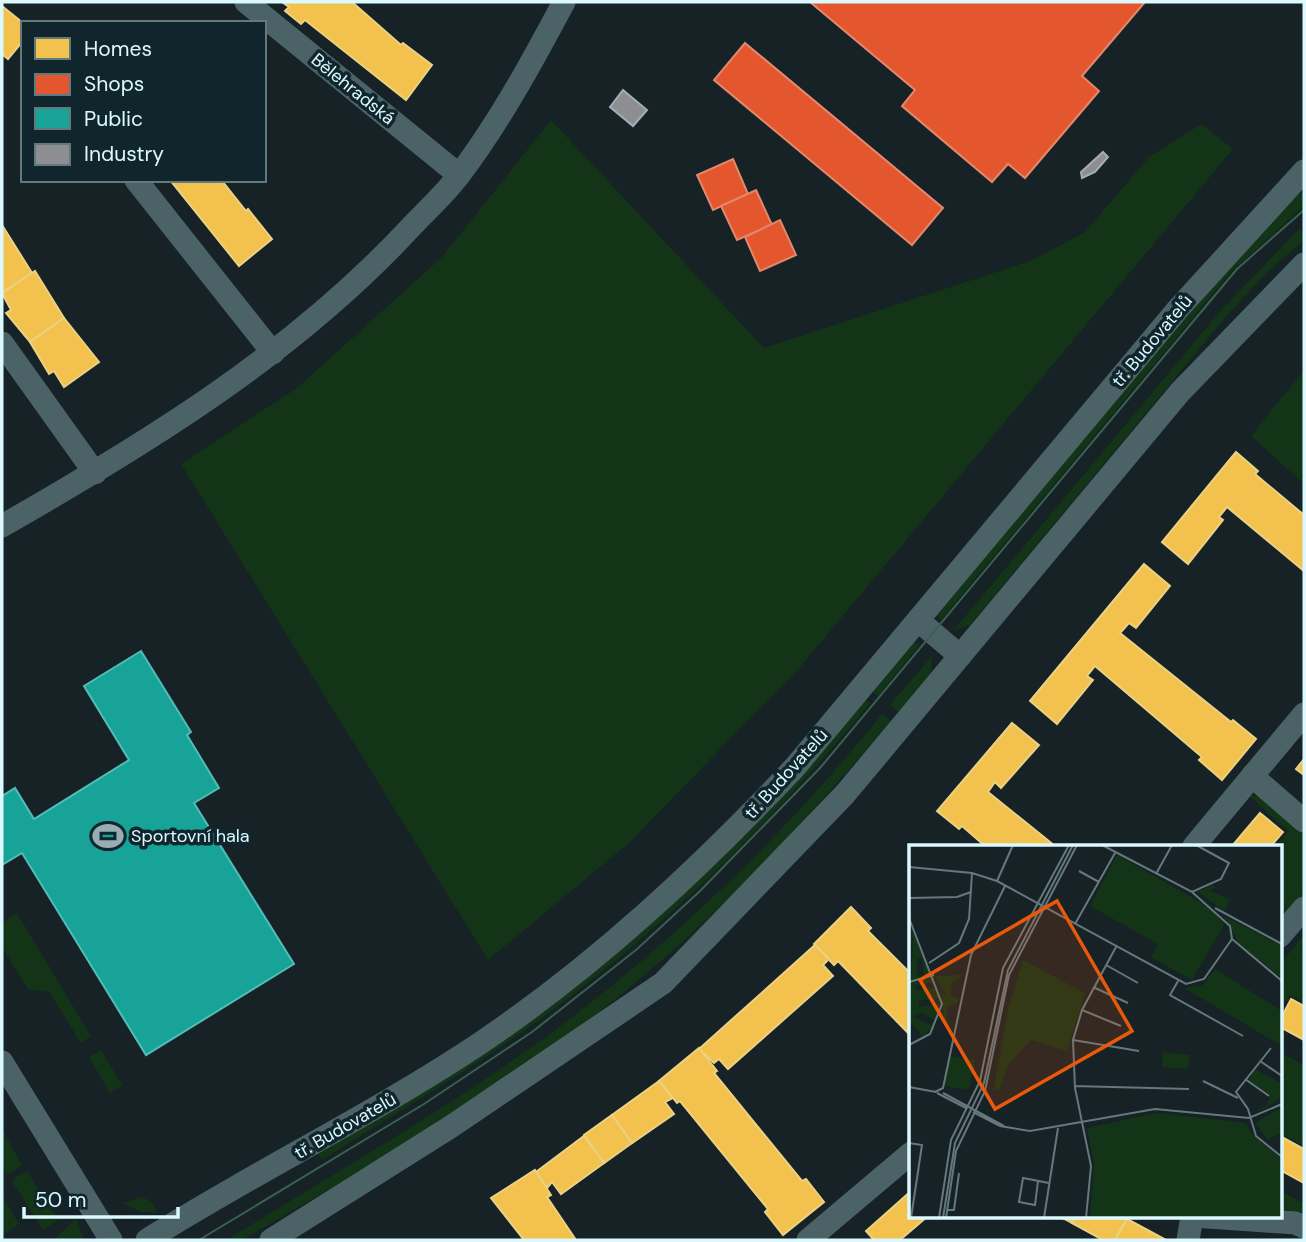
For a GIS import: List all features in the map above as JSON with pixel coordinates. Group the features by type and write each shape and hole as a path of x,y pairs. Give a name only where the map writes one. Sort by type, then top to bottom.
{"street":[{"name":"Bělehradská","path":"246,2 459,175"},
{"path":"2,526 95,472 273,353 374,267 459,175 499,116 564,2"},
{"name":"tř. Budovatelů","path":"147,1240 397,1096 477,1045 601,953 653,908 750,816 919,621 1178,309 1304,172"},
{"path":"138,182 273,353"},
{"path":"271,1240 452,1126 663,983 845,794 1187,385 1304,264"},
{"path":"2,343 95,472"},
{"path":"919,621 960,656"},
{"path":"1195,845 1304,714"},
{"path":"1252,776 1304,821"},
{"path":"1282,934 1304,908"},
{"path":"2,1062 111,1240"},
{"path":"808,1240 909,1155"},
{"path":"1188,1240 1192,1218"},
{"path":"1222,1218 1296,1223 1304,1227"}],"green space":[{"path":"551,120 764,348 1030,261 1085,232 1149,157 1201,124 1233,149 801,666 629,843 488,960 181,464 297,388 442,257"},
{"path":"1304,191 1304,206 1231,272 941,620 936,613 1090,422 1281,209"},
{"path":"1300,228 1304,240 1265,274 1224,319 970,625 954,630 1221,310"},
{"path":"1304,370 1304,484 1251,436"},
{"path":"914,642 920,644 878,696 869,689"},
{"path":"932,656 931,673 899,712 890,705"},
{"path":"863,697 870,703 792,793 709,877 622,955 528,1028 322,1160 316,1150 522,1018"},
{"path":"882,714 891,721 787,838 713,913 636,983 553,1046 467,1105 242,1240 226,1240 457,1098 589,1004 669,938 744,867 815,793"},
{"path":"1249,796 1261,796 1304,828 1304,893 1282,917 1282,845 1277,845 1288,831"},
{"path":"17,913 91,1036 81,1043 49,992 28,989 2,947 2,923"},
{"path":"1304,934 1304,1002 1290,995 1287,1002 1282,999 1282,962"},
{"path":"101,1050 122,1085 110,1093 89,1057"},
{"path":"1282,1053 1304,1065 1304,1146 1282,1134"},
{"path":"2,1129 22,1165 7,1175 2,1166"},
{"path":"27,1171 58,1220 43,1230 13,1183 14,1178"},
{"path":"1282,1192 1304,1203 1304,1220 1282,1216"},
{"path":"2,1195 19,1224 5,1234 2,1230"},
{"path":"142,1197 152,1202 158,1213 141,1212 123,1203"},
{"path":"76,1218 84,1240 53,1240"}],"building: Homes":[{"path":"282,2 352,2 401,45 403,43 432,65 406,100 305,20 301,24 285,11 289,7"},
{"path":"2,6 21,21 21,43 8,59 2,54"},
{"path":"172,182 223,182 246,211 248,209 272,239 239,266"},
{"path":"2,225 32,273 2,293"},
{"path":"35,271 64,318 30,342 6,313 11,310 2,293"},
{"path":"64,318 99,362 64,387 54,371 49,374 30,342"},
{"path":"1236,452 1258,471 1255,474 1304,515 1304,571 1227,507 1219,517 1223,520 1188,564 1162,542"},
{"path":"1144,564 1170,586 1136,628 1129,623 1120,633 1256,739 1222,780 1199,760 1202,757 1095,666 1087,676 1093,680 1057,724 1030,701"},
{"path":"1012,723 1039,745 1001,788 995,782 988,792 1054,845 984,845 962,826 959,829 937,811"},
{"path":"1304,759 1304,775 1296,769"},
{"path":"1260,813 1283,832 1272,845 1233,845"},
{"path":"851,907 871,928 868,931 909,972 909,1034 838,961 834,965 814,944"},
{"path":"815,945 829,959 823,965 833,976 728,1069 719,1059 714,1063 699,1049"},
{"path":"1291,999 1304,1006 1304,1040 1282,1028 1282,1016"},
{"path":"699,1048 717,1071 714,1073 802,1181 806,1179 824,1202 783,1235 765,1212 768,1209 680,1101 677,1103 659,1081"},
{"path":"659,1081 673,1098 665,1102 674,1114 632,1143 612,1115"},
{"path":"612,1115 632,1143 604,1163 584,1135"},
{"path":"584,1136 604,1163 561,1194 552,1182 547,1188 536,1172"},
{"path":"1282,1137 1304,1149 1304,1183 1282,1171"},
{"path":"535,1170 551,1195 547,1197 576,1240 524,1240 491,1198"},
{"path":"909,1193 909,1218 926,1218 900,1240 874,1240 866,1231"},
{"path":"1075,1218 1127,1219 1115,1240 1103,1240 1072,1223"},
{"path":"1127,1219 1166,1240 1115,1240"}],"building: Shops":[{"path":"810,2 1145,2 1082,76 1099,91 1025,178 1008,164 992,182 902,106 915,90"},
{"path":"745,43 943,208 912,245 714,80"},
{"path":"733,159 748,194 713,210 697,175"},
{"path":"756,190 772,225 737,240 721,206"},
{"path":"780,220 796,255 760,271 745,237"}],"building: Public":[{"name":"Sportovní hala","path":"141,651 191,732 187,735 219,788 194,803 294,964 146,1055 22,853 2,865 2,796 15,788 34,819 129,760 84,686"}],"building: Industry":[{"path":"623,90 647,110 633,126 610,107"},
{"path":"1103,152 1108,157 1095,172 1082,178 1081,172"}],"tram line":[{"path":"199,1240 424,1104 532,1032 636,950 700,891 820,768 1237,269 1304,210"}],"place":[{"name":"Sportovní hala","path":"108,836"}]}
